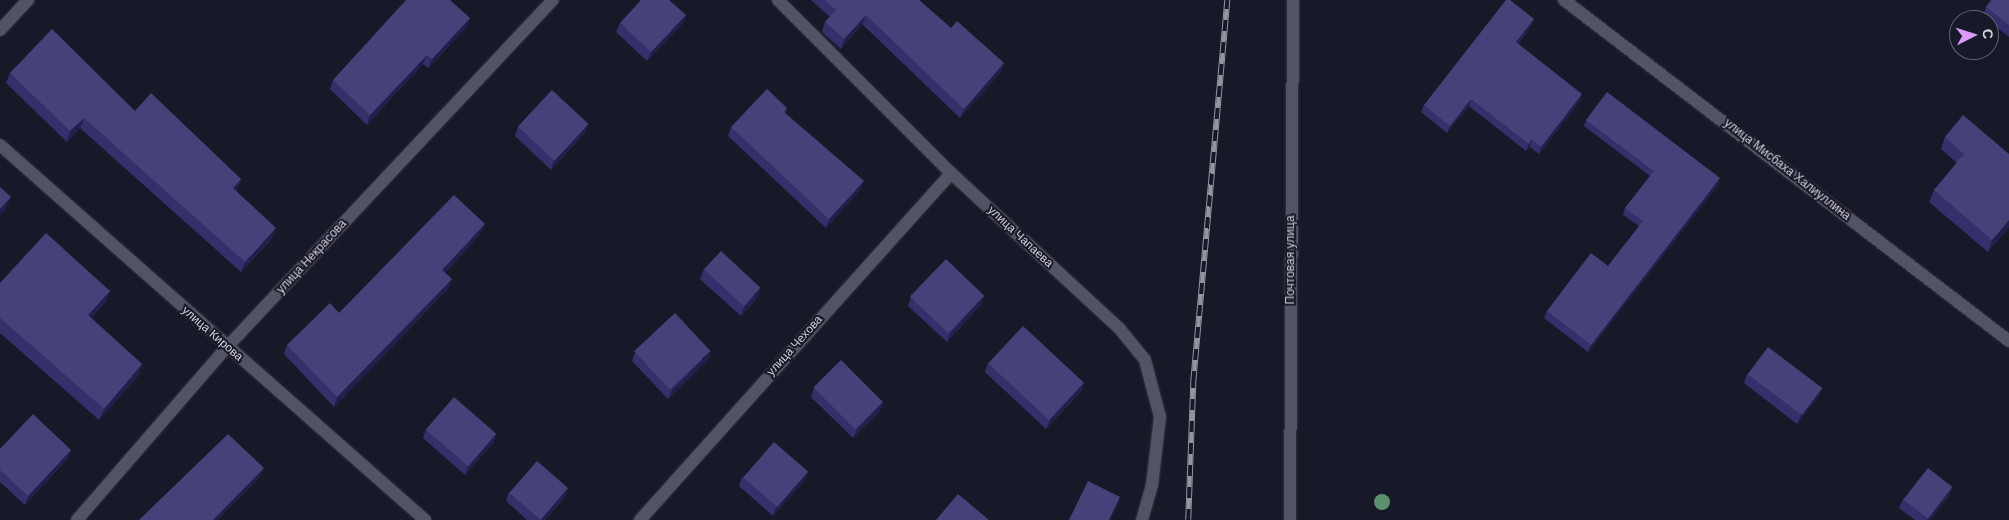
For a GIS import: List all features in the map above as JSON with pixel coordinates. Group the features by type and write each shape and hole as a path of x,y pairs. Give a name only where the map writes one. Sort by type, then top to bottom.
{"street":[{"path":"0,30 28,0"},
{"name":"улица Некрасова","path":"77,520 227,347 553,0"},
{"name":"улица Чапаева","path":"778,0 951,173 1119,328 1144,360 1160,417 1152,485 1142,520"},
{"name":"Почтовая улица","path":"1290,520 1293,0"},
{"name":"улица Мисбаха Халиуллина","path":"1564,0 2009,341"},
{"name":"улица Кирова","path":"0,146 425,520"},
{"name":"улица Чехова","path":"640,520 951,173"}],"building":[{"path":"406,0 450,0 470,18 432,59 427,55 370,115 333,80"},
{"path":"641,0 669,0 686,15 651,52 620,23"},
{"path":"824,0 919,0 951,28 957,21 1004,63 964,109 866,15 844,39 825,22 836,10"},
{"path":"1506,0 1510,0 1534,19 1516,42 1582,94 1541,147 1532,139 1529,144 1471,99 1450,126 1424,105"},
{"path":"1991,0 2009,0 2009,25 1999,17 1999,10 1990,10 1986,7"},
{"path":"52,29 135,111 151,93 241,179 233,188 276,228 245,262 84,118 70,131 10,73"},
{"path":"767,89 787,108 784,112 864,181 829,219 731,127"},
{"path":"552,90 589,124 554,161 518,127"},
{"path":"1607,92 1720,178 1591,345 1547,311 1591,253 1608,266 1643,221 1625,208 1654,171 1586,120"},
{"path":"1963,115 2009,154 2009,220 1992,240 1934,190 1964,154 1945,137"},
{"path":"0,187 11,197 0,209"},
{"path":"454,195 485,224 442,270 452,279 337,397 287,345 330,303 339,313"},
{"path":"46,233 110,291 88,315 142,364 104,409 0,318 0,283"},
{"path":"721,251 760,288 743,306 704,269"},
{"path":"946,259 984,296 948,333 910,296"},
{"path":"675,313 710,351 670,389 634,351"},
{"path":"1023,326 1084,383 1049,420 988,363"},
{"path":"1768,347 1822,388 1802,415 1748,374"},
{"path":"841,360 883,402 855,429 813,388"},
{"path":"454,397 496,434 468,466 426,429"},
{"path":"33,414 71,450 28,496 0,470 0,449"},
{"path":"228,434 264,468 213,520 139,520"},
{"path":"774,442 808,472 777,507 743,477"},
{"path":"537,461 568,488 540,520 509,493"},
{"path":"1928,468 1952,487 1928,519 1903,500"},
{"path":"1088,481 1120,497 1109,520 1069,520"},
{"path":"958,494 989,520 936,520"}],"railway":[{"path":"1188,520 1193,382 1227,0"}]}
